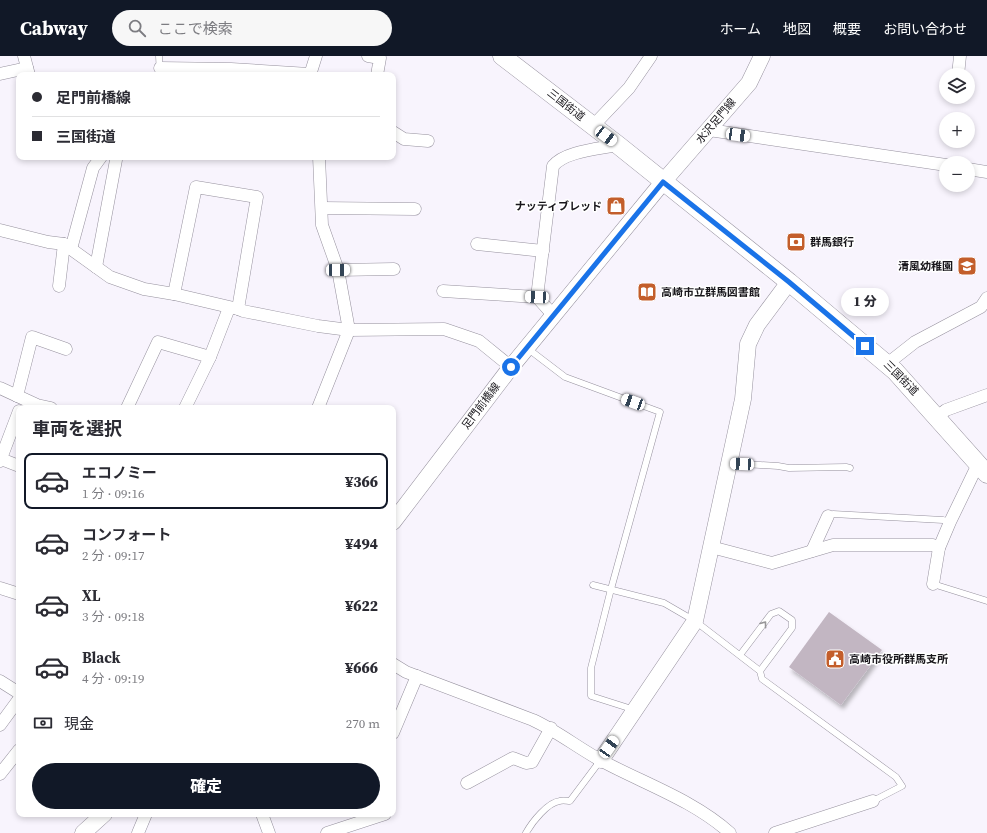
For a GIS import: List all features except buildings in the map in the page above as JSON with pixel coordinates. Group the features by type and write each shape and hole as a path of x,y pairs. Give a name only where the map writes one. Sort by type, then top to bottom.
{"main road":[{"name":"水沢足門線","path":"663,182 749,82 762,56"},
{"name":"三国街道","path":"510,59 789,282 887,364 910,386 983,469"},
{"name":"足門前橋線","path":"396,518 511,367 663,182"},
{"path":"601,760 695,621 742,399 748,344 757,325 789,282"},
{"path":"83,833 100,817"}],"street":[{"path":"24,56 28,72"},
{"path":"310,72 316,56"},
{"path":"368,56 380,58 378,72"},
{"path":"593,126 629,88 651,56"},
{"path":"959,68 960,56"},
{"path":"160,66 270,72"},
{"path":"0,74 16,73"},
{"path":"709,130 939,165"},
{"path":"396,134 404,139 428,141"},
{"path":"537,297 553,166 557,161 570,155 618,145"},
{"path":"59,286 68,247 92,168 99,160"},
{"path":"96,267 116,160"},
{"path":"319,160 322,225 338,270 349,330 319,405"},
{"path":"975,170 987,172"},
{"path":"174,294 196,187 257,197 234,308 186,405"},
{"path":"322,208 415,209"},
{"path":"0,230 68,247 110,277 137,286 243,311 349,330 444,329 463,334 479,341 511,367"},
{"path":"477,244 543,251"},
{"path":"338,270 394,268"},
{"path":"443,291 537,297 553,315"},
{"path":"887,364 915,342 981,307 987,298"},
{"path":"20,403 32,337 66,349"},
{"path":"128,405 158,342 210,357"},
{"path":"0,388 20,403 37,405"},
{"path":"937,417 946,410 987,394"},
{"path":"16,414 0,460 16,465"},
{"path":"933,584 939,548 950,522 983,469"},
{"path":"812,551 828,516"},
{"path":"711,547 772,563 833,545 933,545 939,548"},
{"path":"0,588 16,593"},
{"path":"396,666 417,676 551,728 601,760 695,807 730,833"},
{"path":"396,726 417,676"},
{"path":"0,681 16,691"},
{"path":"0,725 16,703"},
{"path":"467,783 513,758 526,763 532,762 551,728"},
{"path":"0,774 16,755"},
{"path":"775,833 873,801"},
{"path":"138,833 145,817"},
{"path":"263,817 269,833"},
{"path":"327,833 376,817"}],"lane":[{"path":"527,348 564,377 660,412 611,589 591,668 592,696 636,710"},
{"path":"729,463 789,468 850,468"},
{"path":"828,516 833,514 943,520 950,522"},
{"path":"933,584 987,601"},
{"path":"593,585 664,603 695,621 760,670 762,679 896,777 902,786 873,801"},
{"path":"740,655 771,614 779,611 792,620 792,628 760,670"},
{"path":"526,833 539,814 551,805 559,800 570,801 601,760"}],"place":[{"name":"ナッティブレッド","path":"616,206"},
{"name":"群馬銀行","path":"796,242"},
{"name":"清風幼稚園","path":"967,266"},
{"name":"高崎市立群馬図書館","path":"647,292"},
{"name":"高崎市役所群馬支所","path":"835,659"}],"route":[{"path":"511,367 663,182 789,282 865,346"}]}
